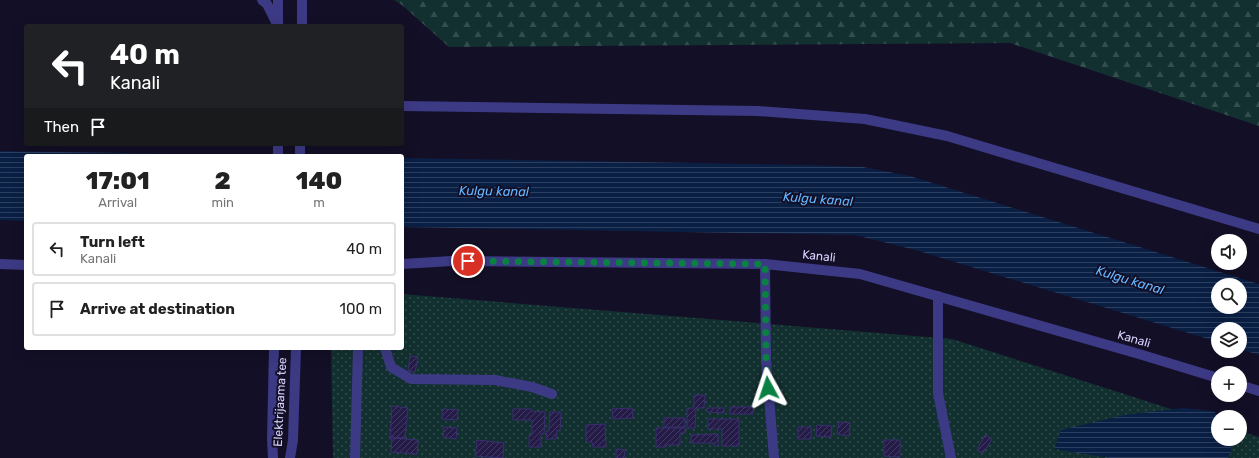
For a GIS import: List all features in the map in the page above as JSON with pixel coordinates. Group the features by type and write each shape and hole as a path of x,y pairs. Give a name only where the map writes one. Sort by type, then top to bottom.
{"street":[{"path":"262,0 267,4 277,24"},
{"path":"278,0 278,24"},
{"path":"302,0 302,24"},
{"path":"404,106 758,111 865,118 946,136 1259,229"},
{"name":"Kanali","path":"404,264 452,261 765,264 860,274 1132,351 1211,376"},
{"path":"0,264 24,265"},
{"path":"765,264 766,360 774,458"},
{"path":"938,296 938,393 951,458"},
{"name":"Elektrijaama tee","path":"273,458 274,350"},
{"name":"Elektrijaama tee","path":"290,458 293,440 296,350"},
{"path":"355,458 358,350"},
{"path":"386,350 391,367 411,379 495,380 532,387 552,394"},
{"path":"1247,387 1259,391"}],"green space":[{"path":"394,0 1259,0 1259,126 1010,43 449,47 402,5"},
{"path":"404,294 952,339 1211,422 1211,446 1247,446 1247,433 1259,437 1259,458 333,458 331,350 404,350"}],"water":[{"path":"0,151 181,154 24,154 24,221 0,220"},
{"name":"Kulgu kanal","path":"404,158 809,165 863,167 910,176 1240,278 1211,278 1211,314 1247,314 1247,280 1259,284 1259,355 1247,351 1247,322 1211,322 1211,340 919,251 855,235 404,227"},
{"path":"1183,408 1211,411 1211,446 1231,446 1231,452 1228,458 1110,458 1054,449 1061,430 1124,415"}],"building":[{"path":"410,356 418,357 415,372 408,371"},
{"path":"694,395 705,395 704,408 696,408 695,428 687,428 687,408 694,408"},
{"path":"392,406 408,408 405,438 391,437 390,439"},
{"path":"730,407 753,407 753,414 730,414"},
{"path":"632,408 633,418 613,419 612,409"},
{"path":"707,408 724,408 724,413 707,412"},
{"path":"443,409 458,410 457,420 442,419"},
{"path":"513,409 531,409 531,411 545,412 544,434 541,433 541,447 529,447 529,435 532,435 532,420 513,420"},
{"path":"550,412 561,412 560,431 557,430 556,439 546,439 547,431 549,431"},
{"path":"664,418 685,418 685,427 664,427"},
{"path":"708,419 739,419 739,446 722,446 722,429 708,429"},
{"path":"839,422 850,423 849,436 837,434"},
{"path":"605,424 606,447 593,447 592,442 586,442 586,425"},
{"path":"817,425 832,426 831,437 816,436"},
{"path":"444,427 457,428 456,439 443,437"},
{"path":"798,427 811,427 811,439 798,439"},
{"path":"656,428 685,428 685,433 680,433 680,445 656,447"},
{"path":"718,434 718,446 714,446 714,443 691,443 691,435"},
{"path":"985,435 992,439 983,453 977,450"},
{"path":"392,438 418,440 417,454 391,452"},
{"path":"477,440 504,443 503,458 475,456"},
{"path":"884,440 900,440 900,457 884,456"},
{"path":"616,449 625,450 624,458 616,458"}],"route":[{"path":"468,261 765,264 766,360 768,388"}]}
